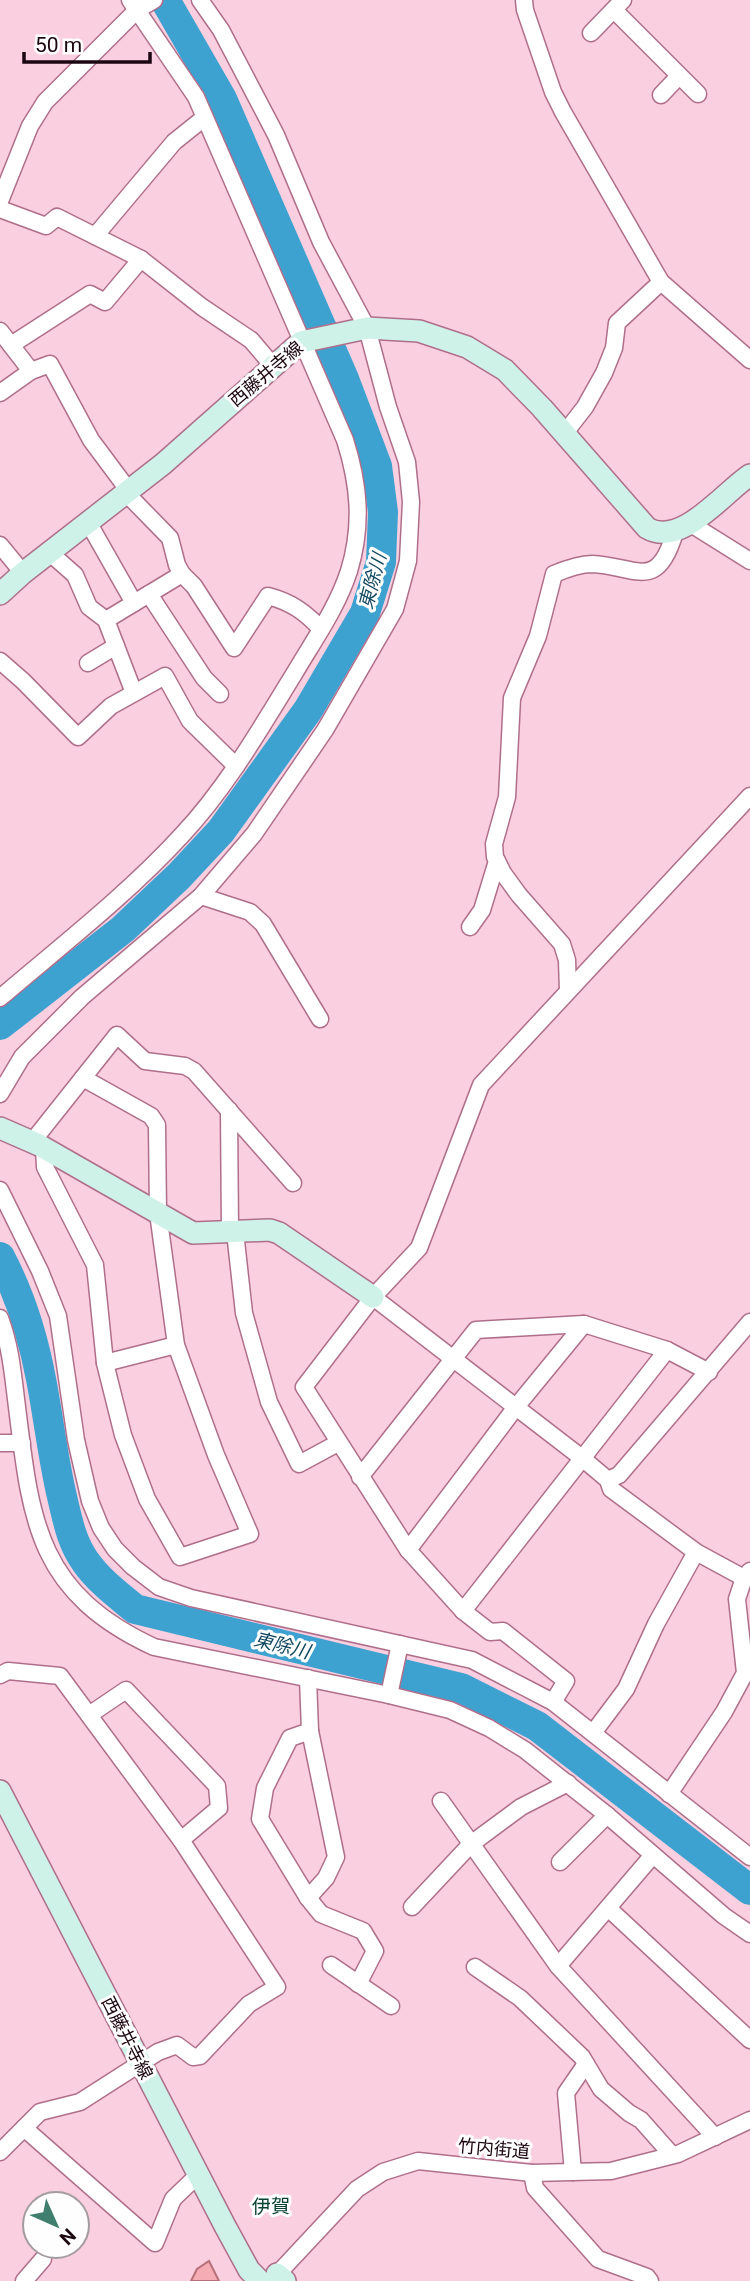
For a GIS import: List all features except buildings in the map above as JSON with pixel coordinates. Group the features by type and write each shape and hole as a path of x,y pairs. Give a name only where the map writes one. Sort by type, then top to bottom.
{"main road":[{"name":"西藤井寺線","path":"0,594 163,464 301,342 359,329 419,331 467,347 505,370 647,528 656,533 683,528"},
{"path":"683,528 750,475"},
{"path":"0,1128 38,1145 193,1234 270,1230 279,1233 373,1297"},
{"name":"西藤井寺線","path":"0,1791 249,2270 273,2279"}],"street":[{"path":"0,201 30,126 45,102 134,5 154,0"},
{"path":"0,1094 22,1057 82,997 201,896 254,834 309,754 395,609 408,561 411,502 407,462 388,407 359,329 276,135 221,30 200,0"},
{"path":"524,0 537,45 563,112 661,282 750,360"},
{"path":"0,998 143,874 182,835 217,793 334,608 349,570 356,535 358,497 355,471 345,440 196,97 134,5"},
{"path":"591,33 618,5 698,94"},
{"path":"661,95 680,76"},
{"path":"95,236 174,142 204,118"},
{"path":"0,209 47,226 57,217 141,259 202,307 251,340 272,366"},
{"path":"11,345 90,294 105,302 141,259"},
{"path":"564,434 585,407 604,373 614,348 617,323 661,282"},
{"path":"0,331 31,371"},
{"path":"0,393 31,371 50,364 91,440 128,492 170,538 182,574 194,586 234,648 268,596 287,600 305,612 321,629"},
{"path":"88,522 134,603"},
{"path":"568,991 568,960 562,944 519,895 497,861 494,844 508,797 512,698 538,636 554,574 575,566 592,564 631,572 648,572 659,566 683,528 750,561"},
{"path":"0,545 23,573"},
{"path":"50,552 75,575 89,607 106,620 134,693"},
{"path":"106,620 182,574"},
{"path":"149,594 204,678 220,694"},
{"path":"88,663 116,646"},
{"path":"0,661 78,737 111,706 165,676 190,721 236,766"},
{"path":"553,1702 566,1681 503,1631 490,1632 463,1611 408,1550 304,1387 373,1297 419,1248 481,1085 750,796"},
{"path":"470,927 482,910 497,861"},
{"path":"201,896 250,912 263,924 320,1019"},
{"path":"83,1078 151,1116 157,1125 158,1213 176,1345 216,1454 250,1534 180,1557 147,1499 123,1435 105,1363 95,1265 45,1167 38,1145 83,1078 117,1035 145,1061 185,1066 194,1071 293,1183"},
{"path":"229,1110 233,1232 244,1313 269,1402 299,1464 338,1443"},
{"path":"0,1190 40,1271 58,1316 76,1440 90,1501 101,1528 115,1549 133,1567 159,1587 191,1598 400,1648 472,1660 553,1702 750,1857"},
{"path":"373,1297 582,1458 607,1479 611,1489 696,1552 747,1575 737,1599 745,1673 724,1712 670,1794"},
{"path":"0,1318 9,1341 34,1517 45,1549 64,1582 104,1618 128,1635 155,1647 308,1678 390,1691 450,1710 489,1728 525,1750 568,1783 724,1916 750,1934"},
{"path":"607,1479 619,1475 750,1322"},
{"path":"360,1476 476,1330 584,1324 667,1350 709,1372"},
{"path":"408,1550 516,1407 584,1324"},
{"path":"105,1363 176,1345"},
{"path":"463,1611 667,1350"},
{"path":"0,1443 22,1443"},
{"path":"593,1734 626,1689 656,1624 696,1552"},
{"path":"390,1691 400,1648"},
{"path":"0,1675 8,1671 60,1676 181,1840 277,1987 249,2004 200,2056 192,2057 177,2045 158,2052 80,2102 40,2112 0,2152"},
{"path":"308,1678 310,1731 336,1857 326,1878 308,1898"},
{"path":"89,1715 126,1690 218,1786 219,1808 181,1840"},
{"path":"310,1731 290,1738 265,1788 260,1819 308,1898 321,1914 363,1931 375,1951 358,1983"},
{"path":"412,1907 471,1844 521,1807 568,1783"},
{"path":"441,1801 558,1966 716,2137"},
{"path":"560,1863 607,1815"},
{"path":"558,1966 653,1855"},
{"path":"608,1908 750,2040"},
{"path":"331,1965 391,2006"},
{"path":"475,1967 520,1997 582,2057 601,2089 641,2120 672,2155"},
{"path":"573,2172 570,2121 565,2093 586,2064"},
{"name":"竹内街道","path":"273,2279 357,2189 383,2172 418,2161 532,2173 611,2171 672,2155 750,2120"},
{"path":"24,2128 155,2243 173,2199 198,2175"},
{"path":"532,2173 536,2188 598,2259 647,2277 650,2281"},
{"path":"24,2281 42,2260"}],"waterway":[{"name":"東除川","path":"0,1025 123,929 179,876 221,831 308,710 365,613 381,562 383,512 377,466 344,379 222,99 165,0"},
{"name":"東除川","path":"0,1257 20,1301 34,1347 71,1532 85,1561 135,1609 461,1688 537,1726 750,1890"}],"district":[{"name":"伊賀","path":"271,2206"}]}
